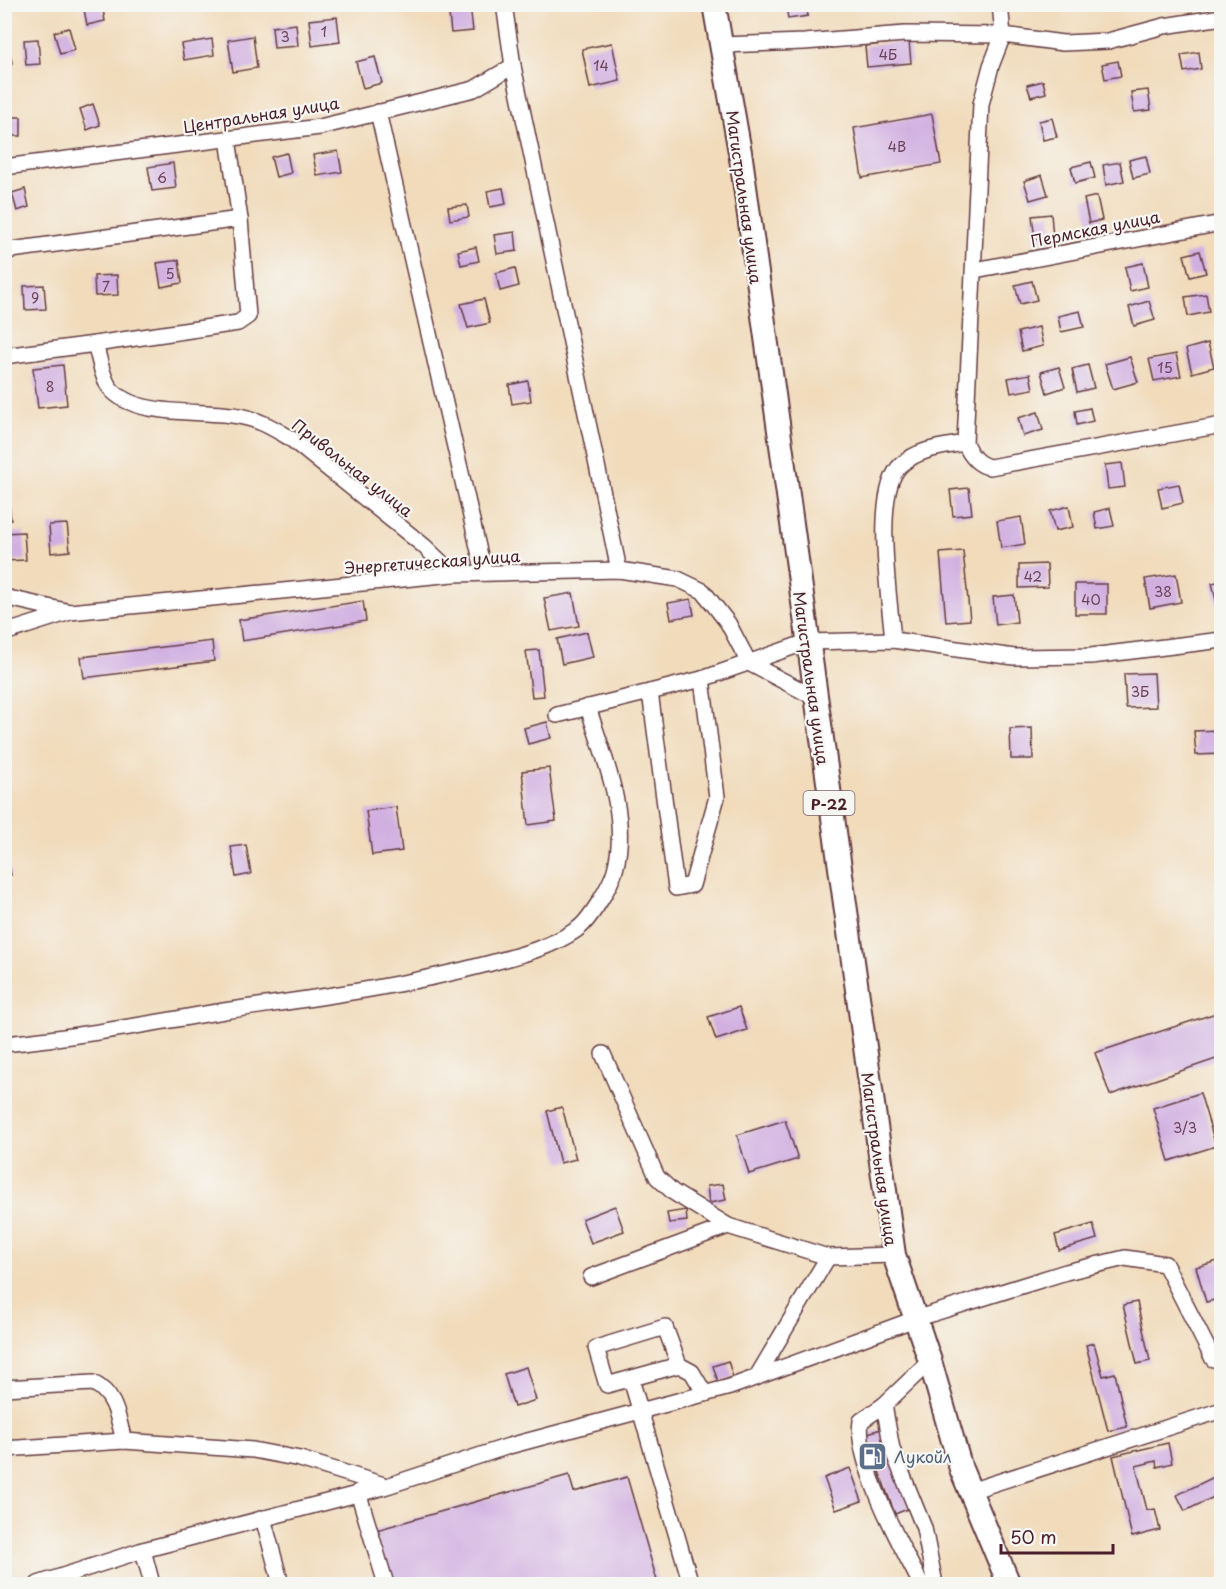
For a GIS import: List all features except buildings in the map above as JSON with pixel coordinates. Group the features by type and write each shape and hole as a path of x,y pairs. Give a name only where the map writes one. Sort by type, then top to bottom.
{"highway":[{"name":"Магистральная улица","path":"714,4 741,158 814,697 894,1255 930,1361 961,1469 1009,1584"}],"street":[{"path":"504,4 513,66 619,570"},
{"path":"1000,4 1003,35 991,66 981,104 975,270 965,443 982,466 990,467 1221,425"},
{"path":"721,45 804,42 905,34 1003,35 1063,43 1108,41 1164,26 1221,17"},
{"name":"Центральная улица","path":"4,166 320,127 474,88 513,66"},
{"path":"378,112 484,573"},
{"path":"4,356 243,320 249,310 240,219 228,139"},
{"path":"4,251 240,219"},
{"name":"Пермская улица","path":"975,270 1221,223"},
{"name":"Привольная улица","path":"95,344 109,387 123,398 163,411 240,416 266,423 290,438 424,546 453,574"},
{"path":"893,640 884,513 887,489 899,466 924,450 965,443"},
{"name":"Энергетическая улица","path":"4,633 70,612 453,574 619,570 678,579 703,591 728,623 749,663"},
{"path":"4,597 70,612"},
{"path":"557,715 702,679 807,642 893,640 1014,657 1091,656 1221,640"},
{"path":"749,663 814,697"},
{"path":"650,692 676,888 692,885 717,796 702,679"},
{"path":"4,1044 58,1039 349,994 448,974 523,954 578,930 599,901 615,872 620,838 617,802 588,707"},
{"path":"603,1054 657,1177 673,1192 728,1226 828,1257 894,1255"},
{"path":"591,1277 728,1226"},
{"path":"756,1378 828,1257"},
{"path":"38,1584 65,1581 143,1550 387,1486 509,1446 705,1394 756,1378 915,1319 1066,1272 1125,1258 1164,1264 1213,1359"},
{"path":"679,1365 607,1385 596,1348 665,1327 679,1365 692,1372 705,1394"},
{"path":"921,1584 887,1519 859,1435 861,1421 884,1405 930,1361"},
{"path":"631,1378 691,1584"},
{"path":"4,1388 93,1383 104,1388 112,1398 124,1441"},
{"path":"884,1405 892,1449 924,1527 935,1584"},
{"path":"970,1491 1221,1410"},
{"path":"4,1449 124,1441 253,1450 300,1459 387,1486"},
{"path":"358,1492 386,1584"},
{"path":"263,1518 281,1584"},
{"path":"143,1550 152,1584"}],"place":[{"name":"Лукойл","path":"873,1456"}]}
